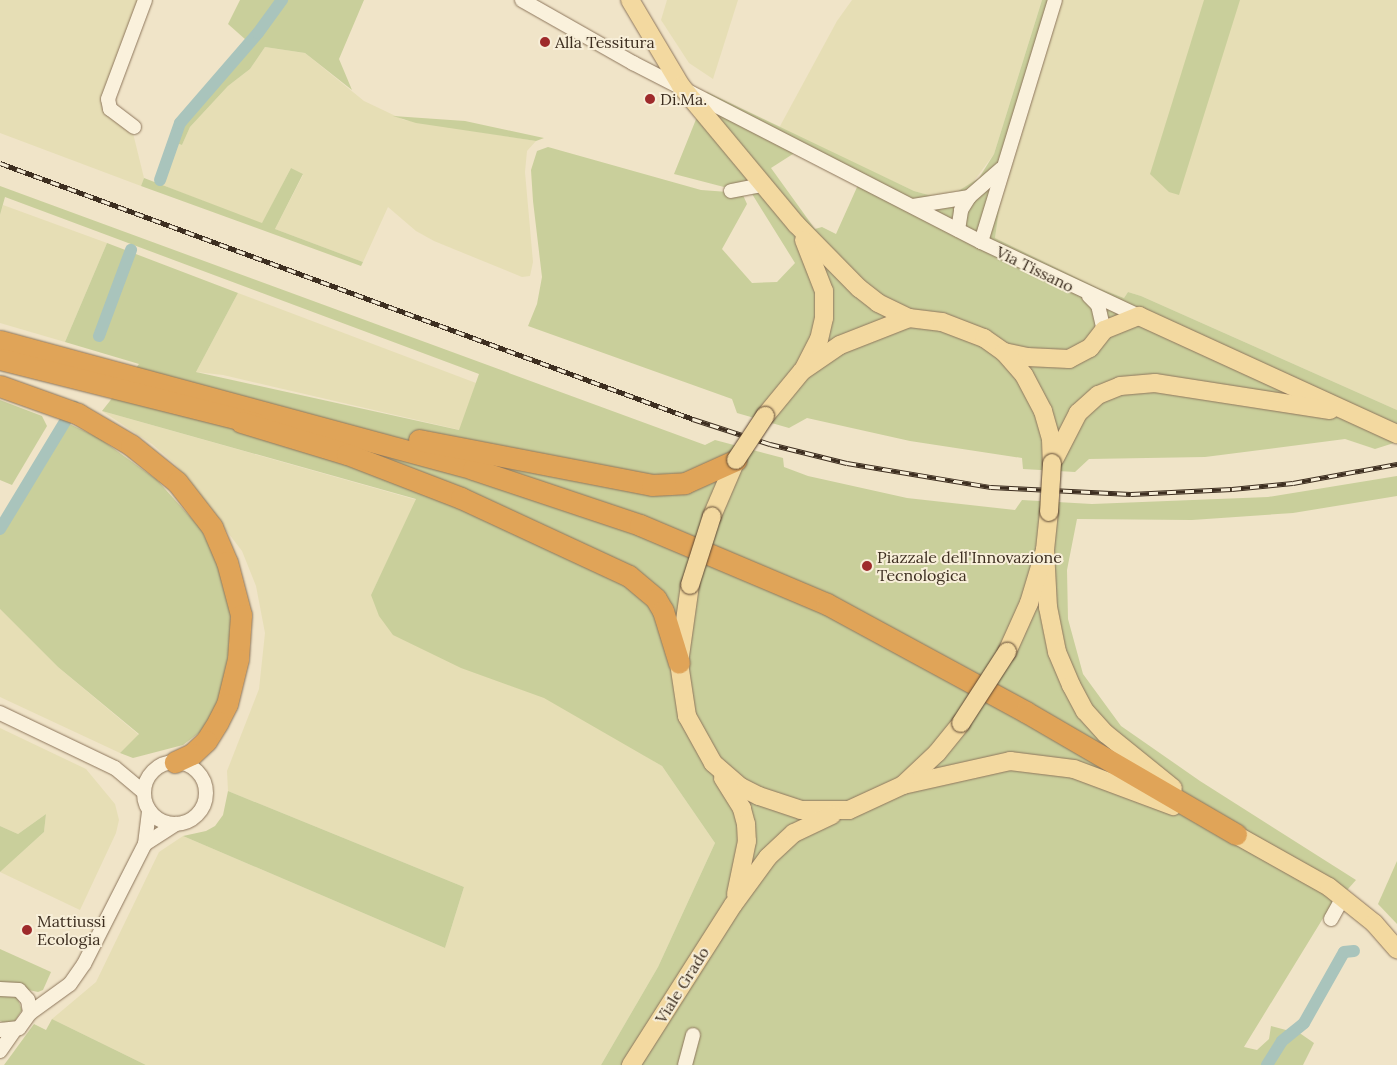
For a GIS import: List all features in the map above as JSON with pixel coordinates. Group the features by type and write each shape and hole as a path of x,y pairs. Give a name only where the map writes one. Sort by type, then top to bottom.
{"highway":[{"path":"0,341 148,379 473,469 640,525 827,604 953,671 1236,834"},
{"path":"0,359 202,411 324,439 468,478 638,535 721,566 953,671"},
{"path":"148,379 477,454 619,481 678,484 705,476 736,460"},
{"path":"0,386 72,412 108,430 154,462 196,503 212,527 236,591 241,615 240,638 227,704 206,741 192,754 166,765"},
{"path":"202,411 347,454 461,498 629,576 656,599 663,611 670,626 679,663"}],"main road":[{"path":"630,0 681,86 796,224 860,288 878,303 910,318 961,328 984,338 1004,352 1024,375 1043,411 1051,439 1052,463 1049,512 1044,550 1029,603 1008,652 962,722 937,753 903,785"},
{"path":"796,224 815,263 824,291 824,318 818,339 802,371 765,416 736,460 712,516 690,585 679,663 687,716 713,762 741,787 784,806 818,812 850,810 903,785 994,764 1010,761 1044,764 1074,769 1120,785 1236,834"},
{"path":"1004,352 1027,357 1069,359 1086,352 1104,330 1139,316"},
{"name":"Via Tissano","path":"1139,316 1397,434"},
{"path":"802,371 861,335 910,318"},
{"path":"1223,394 1239,382 1243,365"},
{"path":"1052,463 1078,413 1109,389 1155,383 1352,413"},
{"path":"1044,550 1048,607 1057,652 1085,711 1128,755 1236,834 1343,897 1386,934 1397,949"},
{"name":"Viale Grado","path":"713,762 733,793 746,824 744,859 733,905"},
{"name":"Viale Grado","path":"631,1065 733,905 768,857 783,842 808,825 850,810"}],"street":[{"path":"134,127 110,109 108,98 144,0"},
{"name":"Via Tissano","path":"522,0 681,86 981,242 1088,295 1139,316"},
{"path":"981,242 1054,0"},
{"path":"958,230 961,210 969,197 1003,167"},
{"path":"731,191 762,185"},
{"path":"913,206 969,197"},
{"path":"1088,295 1098,305 1104,330"},
{"path":"0,713 115,768 144,792"},
{"path":"0,1051 7,1031 24,1024 30,1012 70,984 84,964 145,844 149,810 144,792 150,774 166,765"},
{"path":"115,768 166,765 194,769 201,777 205,798 195,816 176,824 145,844"},
{"path":"149,810 165,823 176,824"},
{"path":"1331,919 1343,897"},
{"path":"1386,934 1397,958"},
{"path":"0,989 19,990 41,996 56,994"},
{"path":"19,990 28,1000 30,1012"},
{"path":"684,1065 692,1035"}],"shaded area":[{"path":"0,0 140,0 106,92 132,129 144,178 141,186 0,133"},
{"path":"667,0 738,0 713,79 689,63 661,20"},
{"path":"852,0 1042,0 994,154 971,185 950,194 931,196 914,191 779,128 837,21"},
{"path":"1060,0 1397,0 1397,410 1141,296 1128,292 1124,298 1098,288 995,238 1000,203 1027,104"},
{"path":"265,47 305,53 364,101 404,120 536,141 527,151 525,172 533,262 530,276 522,277 434,241 416,231 388,207 363,262 275,229 303,175 291,168 262,224 162,185 176,143 182,145 190,127 228,86 250,69"},
{"path":"3,205 107,243 65,342 0,323 0,215"},
{"path":"238,293 476,383 460,430 223,375 196,372"},
{"path":"102,411 417,500 371,595 541,692 662,766 715,843 658,967 601,1065 146,1065 52,1019 96,982 159,852 183,836 445,948 464,887 228,791 227,771 259,689 265,633 256,586 242,551 176,465 152,444"},
{"path":"0,609 58,667 139,735 120,753 0,697"},
{"path":"0,728 86,769 115,804 119,820 116,833 80,910 0,872 44,832 46,814 18,834 0,826"}],"green space":[{"path":"240,0 278,0 246,40 228,24"},
{"path":"284,0 364,0 339,59 352,90 305,53 265,47 250,69 228,86 190,127 182,145 176,143 183,125 261,34"},
{"path":"1042,0 1060,0 1027,104 1000,203 995,238 1098,288 1124,298 1128,292 1141,296 1397,410 1397,442 1375,449 1345,439 1205,457 1089,459 1075,472 1023,469 1022,458 910,441 807,418 789,428 737,413 732,399 528,326 537,304 542,277 531,170 537,151 548,147 701,190 742,193 747,204 722,249 752,283 777,282 795,263 744,181 724,187 674,174 707,92 914,191 932,196 955,193 979,178 994,154","holes":["796,152 858,185 836,234 822,227 815,229 771,168"]},
{"path":"1204,0 1240,0 1179,195 1169,192 1150,174"},
{"path":"393,116 465,121 544,138 536,141 416,123"},
{"path":"291,168 303,174 275,229 363,262 361,266 141,186 144,178 262,223"},
{"path":"0,186 705,445 715,440 783,458 784,467 808,476 907,498 1015,510 1022,500 1092,504 1268,497 1397,476 1397,496 1293,513 1192,520 1077,519 1067,570 1068,619 1083,674 1121,726 1200,781 1356,880 1325,915 1244,1047 1257,1050 1269,1039 1271,1026 1301,1034 1314,1043 1303,1065 689,1065 699,1034 690,1028 680,1065 601,1065 658,967 715,843 662,766 544,698 461,668 393,635 379,616 371,595 416,499 102,411 139,364 65,342 107,243 238,293 196,372 459,430 479,374 5,197 0,215"},
{"path":"0,400 42,416 47,426 12,485 0,480"},
{"path":"61,420 99,438 157,480 201,529 227,582 234,638 220,703 200,732 183,745 133,758 120,753 139,734 58,667 0,609 0,521"},
{"path":"228,791 464,887 445,948 183,836 206,831 215,826 223,815"},
{"path":"46,814 44,832 0,872 0,826 18,834"},
{"path":"1397,861 1397,924 1378,904"},
{"path":"0,949 51,972 43,990 38,992 0,984"},
{"path":"8,994 17,997 22,1010 15,1021 5,1023 0,1021 0,996"},
{"path":"52,1019 146,1065 4,1065 34,1024 46,1030"}],"waterway":[{"path":"160,180 180,123 258,33 282,0"},
{"path":"99,336 131,250"},
{"path":"0,529 74,407"},
{"path":"1267,1065 1282,1041 1304,1023 1344,952 1354,951"}],"railway":[{"path":"0,163 693,419 770,444 847,463 991,487 1131,494 1232,489 1293,483 1397,464"}],"place":[{"name":"Alla Tessitura","path":"545,42"},
{"name":"Di.Ma.","path":"650,99"},
{"name":"Piazzale dell'Innovazione Tecnologica","path":"867,566"},
{"name":"Mattiussi Ecologia","path":"27,930"}]}
